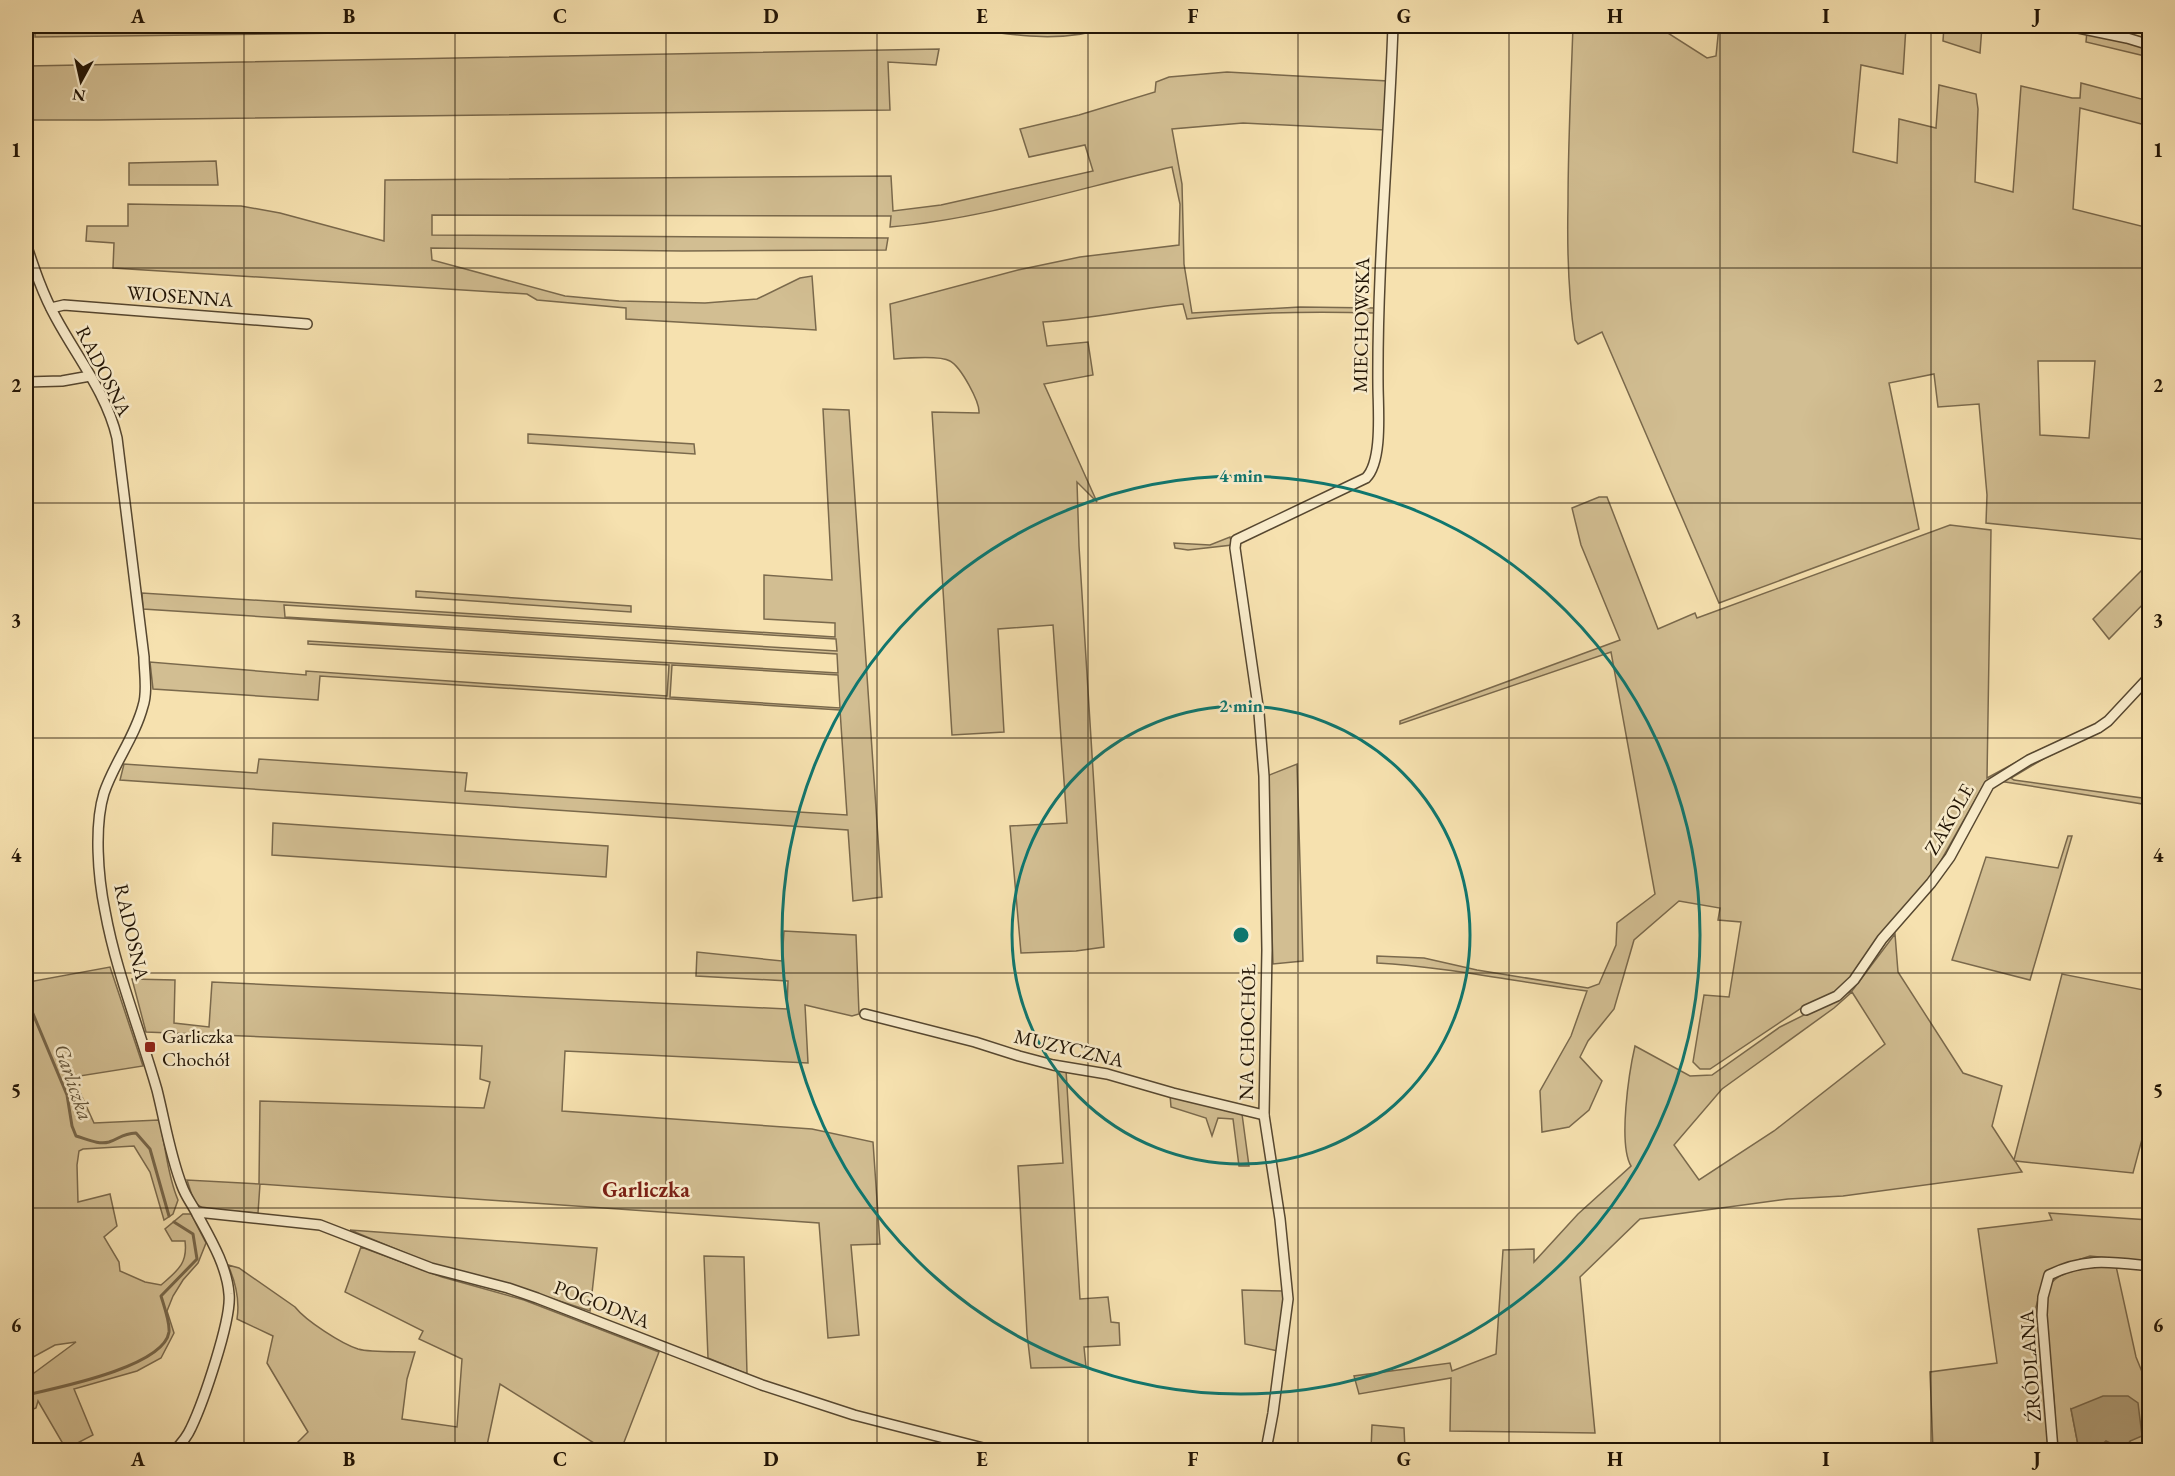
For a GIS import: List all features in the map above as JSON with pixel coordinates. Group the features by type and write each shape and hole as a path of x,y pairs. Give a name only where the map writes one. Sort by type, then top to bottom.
{"street":[{"name":"MIECHOWSKA","path":"1236,540 1366,478 1374,466 1378,423 1380,260 1393,26"},
{"path":"2069,26 2150,45"},
{"name":"RADOSNA","path":"26,244 51,308 110,414 117,438 144,657 145,688 144,705 111,777 101,806 98,842 104,909 157,1090 177,1170 187,1197 197,1212 228,1280 230,1302 201,1404 191,1429 176,1450"},
{"name":"WIOSENNA","path":"51,308 64,305 307,324"},
{"path":"26,382 62,381 90,376"},
{"name":"NA CHOCHÓŁ","path":"1236,540 1235,548 1259,713 1264,776 1267,950 1264,1116 1280,1219 1288,1299 1266,1450"},
{"name":"ZAKOLE","path":"1806,1010 1837,996 1854,980 1882,939 1931,883 1950,857 1989,785 2029,760 2098,728 2108,721 2150,676"},
{"name":"MUZYCZNA","path":"866,1014 1053,1065 1107,1074 1264,1116"},
{"name":"POGODNA","path":"197,1212 320,1225 431,1268 537,1298 762,1385 865,1419 991,1450"},
{"name":"ŹRÓDLANA","path":"2053,1450 2043,1315 2043,1297 2049,1275 2090,1261 2150,1266"}],"shaded area":[{"path":"35,26 885,26 35,37"},
{"path":"949,26 1111,26 1092,32 1051,37"},
{"path":"1573,26 1657,26 1707,58 1716,56 1719,26 1906,26 1903,74 1861,65 1853,152 1897,163 1899,119 1936,128 1939,85 1976,94 1978,109 1975,182 2013,192 2021,86 2080,98 2081,83 2149,101 2149,126 2080,108 2073,209 2149,228 2149,540 1986,523 1987,495 1979,404 1938,407 1934,374 1889,383 1919,529 1719,603 1602,332 1578,344 1575,340 1569,289 1568,238 1568,159","holes":["2038,361 2095,361 2089,438 2040,435"]},
{"path":"1944,26 1982,26 1980,53 1943,41"},
{"path":"2087,31 2149,49 2149,57 2086,42"},
{"path":"939,49 936,65 888,62 890,110 26,120 27,66"},
{"path":"1227,72 1388,81 1385,130 1243,123 1172,129 1182,184 1184,264 1192,313 1300,307 1375,308 1375,313 1281,313 1187,319 1183,304 1043,322 1047,346 1088,342 1093,375 1044,384 1097,502 1077,482 1104,947 1076,951 1021,953 1010,826 1067,823 1053,625 998,629 1004,732 952,735 932,412 979,413 973,393 964,377 950,361 931,357 894,359 890,304 1018,270 1080,257 1179,245 1180,204 1172,167 996,210 890,227 891,216 432,215 432,235 888,238 886,250 682,251 431,248 432,260 565,296 619,301 705,303 757,299 800,278 812,276 816,330 626,319 626,308 537,300 527,294 113,268 114,243 86,241 87,226 128,226 128,204 241,206 280,213 384,241 385,180 891,176 893,211 941,205 1093,171 1085,145 1029,157 1020,129 1079,115 1155,92 1156,82 1169,77"},
{"path":"216,161 218,185 129,185 129,163"},
{"path":"823,409 849,410 882,897 853,901 848,830 120,780 124,764 257,773 259,759 467,773 465,791 847,815 840,710 320,676 318,700 153,689 150,662 306,675 306,671 667,696 669,665 308,644 308,641 838,673 837,654 143,609 142,593 835,637 835,623 764,619 764,575 832,580","holes":["284,605 836,639 837,651 285,617","672,665 838,675 840,708 670,697"]},
{"path":"528,434 694,444 695,454 528,443"},
{"path":"1599,497 1607,497 1658,629 1695,613 1697,618 1950,525 1991,530 1987,778 2035,752 2104,721 2030,757 1983,786 1935,871 1855,973 1836,992 1803,1007 1710,1069 1700,1069 1693,1062 1704,995 1729,997 1741,922 1718,920 1720,908 1679,901 1634,940 1614,1009 1588,1041 1580,1057 1602,1081 1589,1110 1569,1127 1542,1132 1540,1091 1571,1036 1587,991 1456,971 1377,963 1377,956 1424,958 1477,970 1588,988 1599,984 1616,945 1617,923 1655,894 1611,652 1400,724 1400,721 1620,640 1581,545 1572,508"},
{"path":"1230,537 1232,545 1188,550 1175,548 1174,543 1210,545"},
{"path":"2149,563 2149,598 2109,639 2093,619"},
{"path":"416,591 631,606 631,612 416,597"},
{"path":"2109,726 2011,778 2149,799 2149,805 1999,781 2056,749"},
{"path":"1297,764 1303,961 1273,964 1267,776"},
{"path":"273,823 608,846 606,877 272,855"},
{"path":"2068,836 2072,836 2030,980 1952,960 1986,857 2058,868"},
{"path":"784,931 856,935 859,1014 852,1016 805,1005 808,1063 565,1051 562,1111 812,1129 873,1142 880,1244 851,1245 859,1335 828,1338 819,1223 260,1184 258,1213 204,1209 194,1202 187,1180 259,1184 260,1101 484,1108 490,1082 480,1079 482,1046 146,1032 132,979 175,980 174,1023 209,1027 212,982 787,1009 788,981 696,976 697,952 782,961"},
{"path":"1895,934 1898,972 1963,1073 2002,1086 1992,1126 2014,1160 2062,974 2149,991 2149,1113 2133,1173 2015,1161 2022,1172 1843,1196 1788,1199 1640,1219 1580,1277 1595,1433 1450,1431 1451,1378 1359,1394 1354,1376 1450,1363 1452,1371 1496,1354 1503,1250 1534,1249 1534,1262 1578,1214 1631,1166 1627,1156 1625,1125 1635,1046 1690,1076 1712,1075 1780,1027 1852,991","holes":["1852,992 1885,1044 1774,1131 1699,1180 1674,1145 1722,1089 1834,1008"]},
{"path":"110,967 143,1066 73,1077 94,1123 159,1120 171,1181 178,1200 173,1214 164,1220 150,1172 134,1146 79,1151 78,1202 110,1194 117,1226 104,1237 119,1262 120,1271 145,1282 161,1285 183,1261 185,1241 172,1241 165,1229 183,1214 191,1214 206,1243 198,1263 183,1280 167,1311 174,1333 161,1358 137,1371 74,1389 93,1435 66,1449 38,1401 36,1408 26,1412 26,1372 34,1373 76,1342 55,1345 26,1361 26,978 29,982"},
{"path":"1057,1070 1066,1070 1080,1299 1108,1297 1111,1322 1119,1323 1120,1345 1084,1347 1086,1367 1031,1368 1027,1334 1018,1166 1063,1163"},
{"path":"1170,1095 1242,1114 1249,1166 1239,1166 1233,1119 1218,1118 1212,1136 1206,1118 1171,1107"},
{"path":"2049,1213 2149,1220 2149,1262 2090,1256 2044,1277 2036,1307 2044,1357 2048,1450 1933,1450 1930,1372 1997,1363 1978,1229 2052,1220"},
{"path":"350,1230 597,1248 590,1311 432,1264"},
{"path":"361,1247 442,1277 524,1300 659,1352 621,1450 605,1450 500,1384 486,1450 290,1450 308,1432 267,1363 273,1336 237,1319 237,1292 228,1265 239,1268 295,1307 316,1325 351,1346 371,1351 415,1352 407,1379 402,1419 457,1427 462,1359 419,1339 423,1331 345,1292"},
{"path":"704,1256 744,1257 747,1374 708,1358"},
{"path":"2116,1266 2136,1357 2149,1389 2149,1450 2124,1450 2130,1441 2071,1409 2079,1450 2056,1450 2054,1399 2046,1325 2048,1288 2053,1281 2069,1272"},
{"path":"1242,1290 1284,1291 1278,1351 1245,1344"},
{"path":"2103,1396 2128,1396 2138,1403 2142,1436 2130,1441 2124,1450 2106,1441 2096,1450 2079,1450 2071,1409"},
{"path":"1372,1425 1404,1428 1405,1450 1371,1450"}],"waterway":[{"name":"Garliczka","path":"26,997 67,1095 76,1136 105,1143 136,1133 150,1149 169,1216"},
{"name":"Garliczka","path":"26,1395 107,1374 149,1356 163,1344 169,1328 161,1296 197,1259 193,1234 174,1222"}],"place":[{"name":"Garliczka Chochół","path":"150,1047"}],"district":[{"name":"Garliczka","path":"646,1189"}]}
